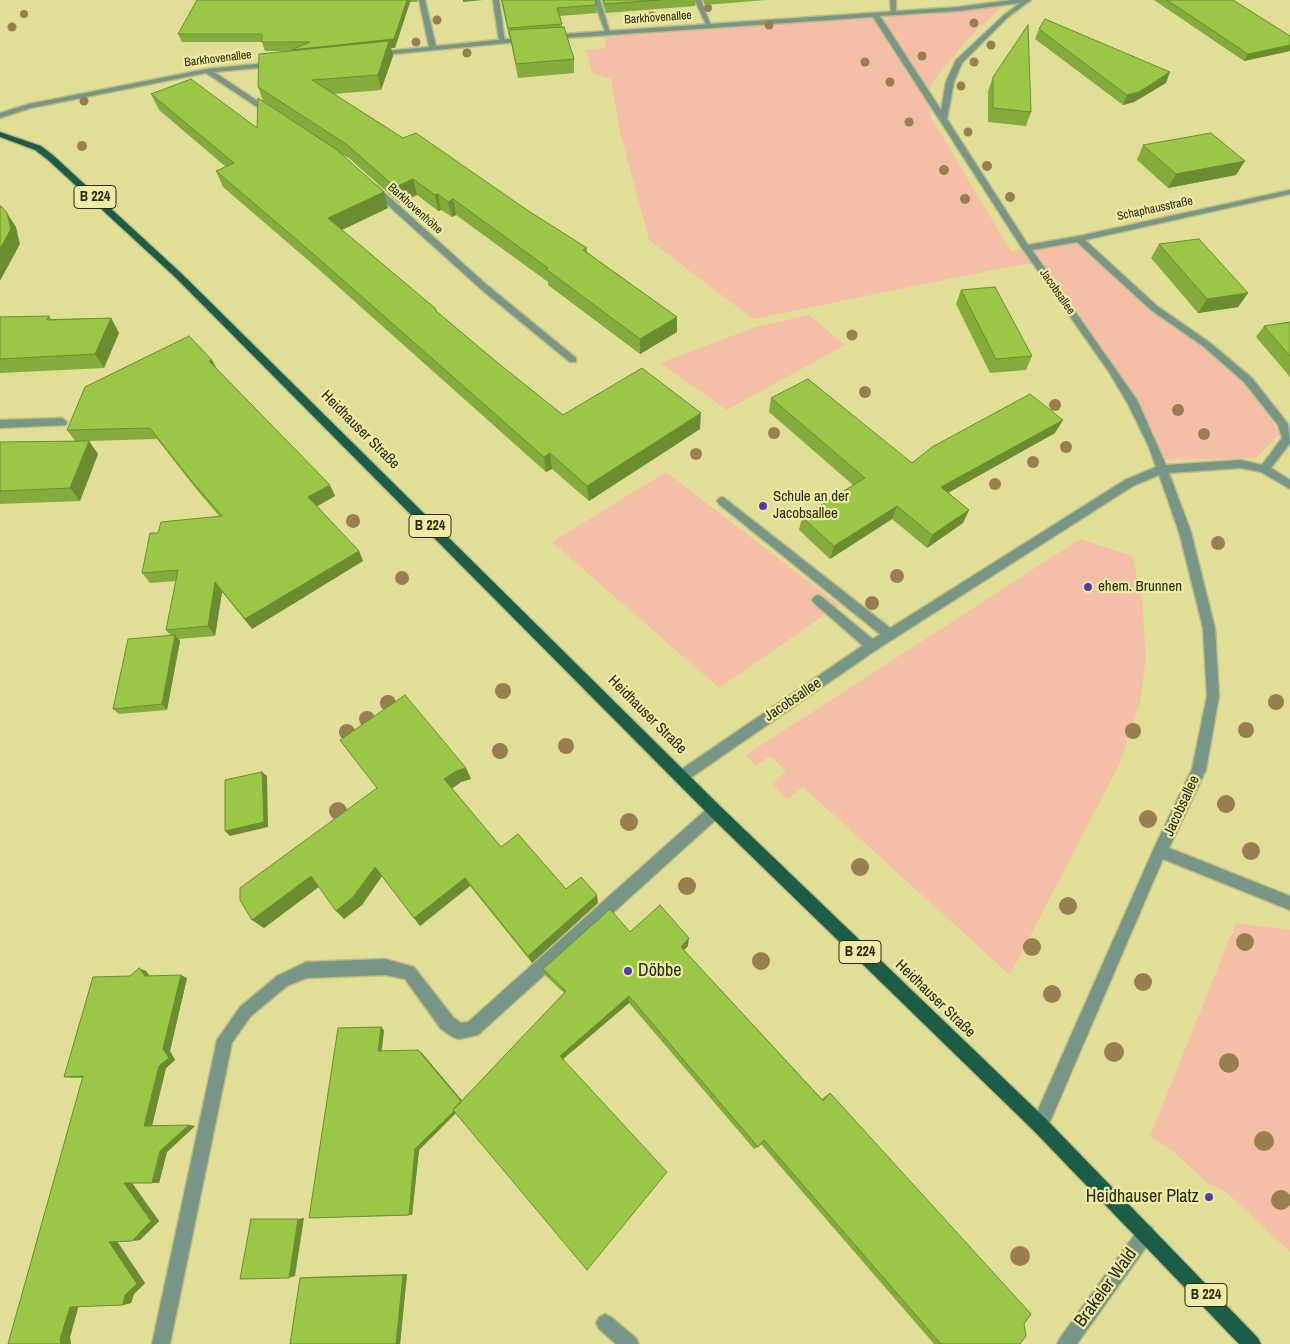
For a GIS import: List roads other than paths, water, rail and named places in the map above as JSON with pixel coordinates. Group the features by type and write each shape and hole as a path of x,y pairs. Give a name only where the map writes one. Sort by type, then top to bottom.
{"main road":[{"name":"Heidhauser Straße","path":"0,134 38,148 51,158 172,269 715,811 1040,1125 1252,1344"}],"street":[{"path":"422,0 433,48"},
{"path":"496,0 503,41"},
{"name":"Barkhovenallee","path":"597,0 608,32"},
{"name":"Barkhovenallee","path":"698,0 709,25"},
{"path":"893,0 894,13"},
{"path":"943,119 950,82 959,62 1006,16 1028,0"},
{"name":"Barkhovenallee","path":"364,55 608,32 958,9 1028,0"},
{"name":"Jacobsallee","path":"875,14 1026,248 1133,403 1162,469 1185,532 1209,628 1213,696 1199,770 1160,852 1040,1125"},
{"name":"Barkhovenallee","path":"0,116 23,108 91,92 207,71 286,63"},
{"path":"207,71 282,122"},
{"name":"Barkhovenhöhe","path":"368,183 485,288 573,360"},
{"name":"Schaphausstraße","path":"1026,248 1290,192"},
{"path":"1079,238 1154,308 1206,344 1248,380 1283,424 1287,438 1264,469"},
{"path":"0,424 62,422"},
{"path":"1162,469 1241,464 1264,469 1290,485"},
{"name":"Jacobsallee","path":"681,777 872,646 1130,484 1162,469"},
{"path":"723,501 890,635"},
{"path":"818,600 872,646"},
{"path":"161,1344 225,1040 245,1012 282,981 306,970 385,967 409,972 447,1023 459,1031 472,1028 715,811"},
{"path":"1160,852 1290,903"},
{"name":"Brakeler Wald","path":"1066,1344 1146,1233"},
{"path":"605,1323 630,1344"}],"place":[{"name":"Schule an der Jacobsallee","path":"763,506"},
{"name":"ehem. Brunnen","path":"1088,587"},
{"name":"Döbbe","path":"628,971"},
{"name":"Heidhauser Platz","path":"1209,1197"}]}
